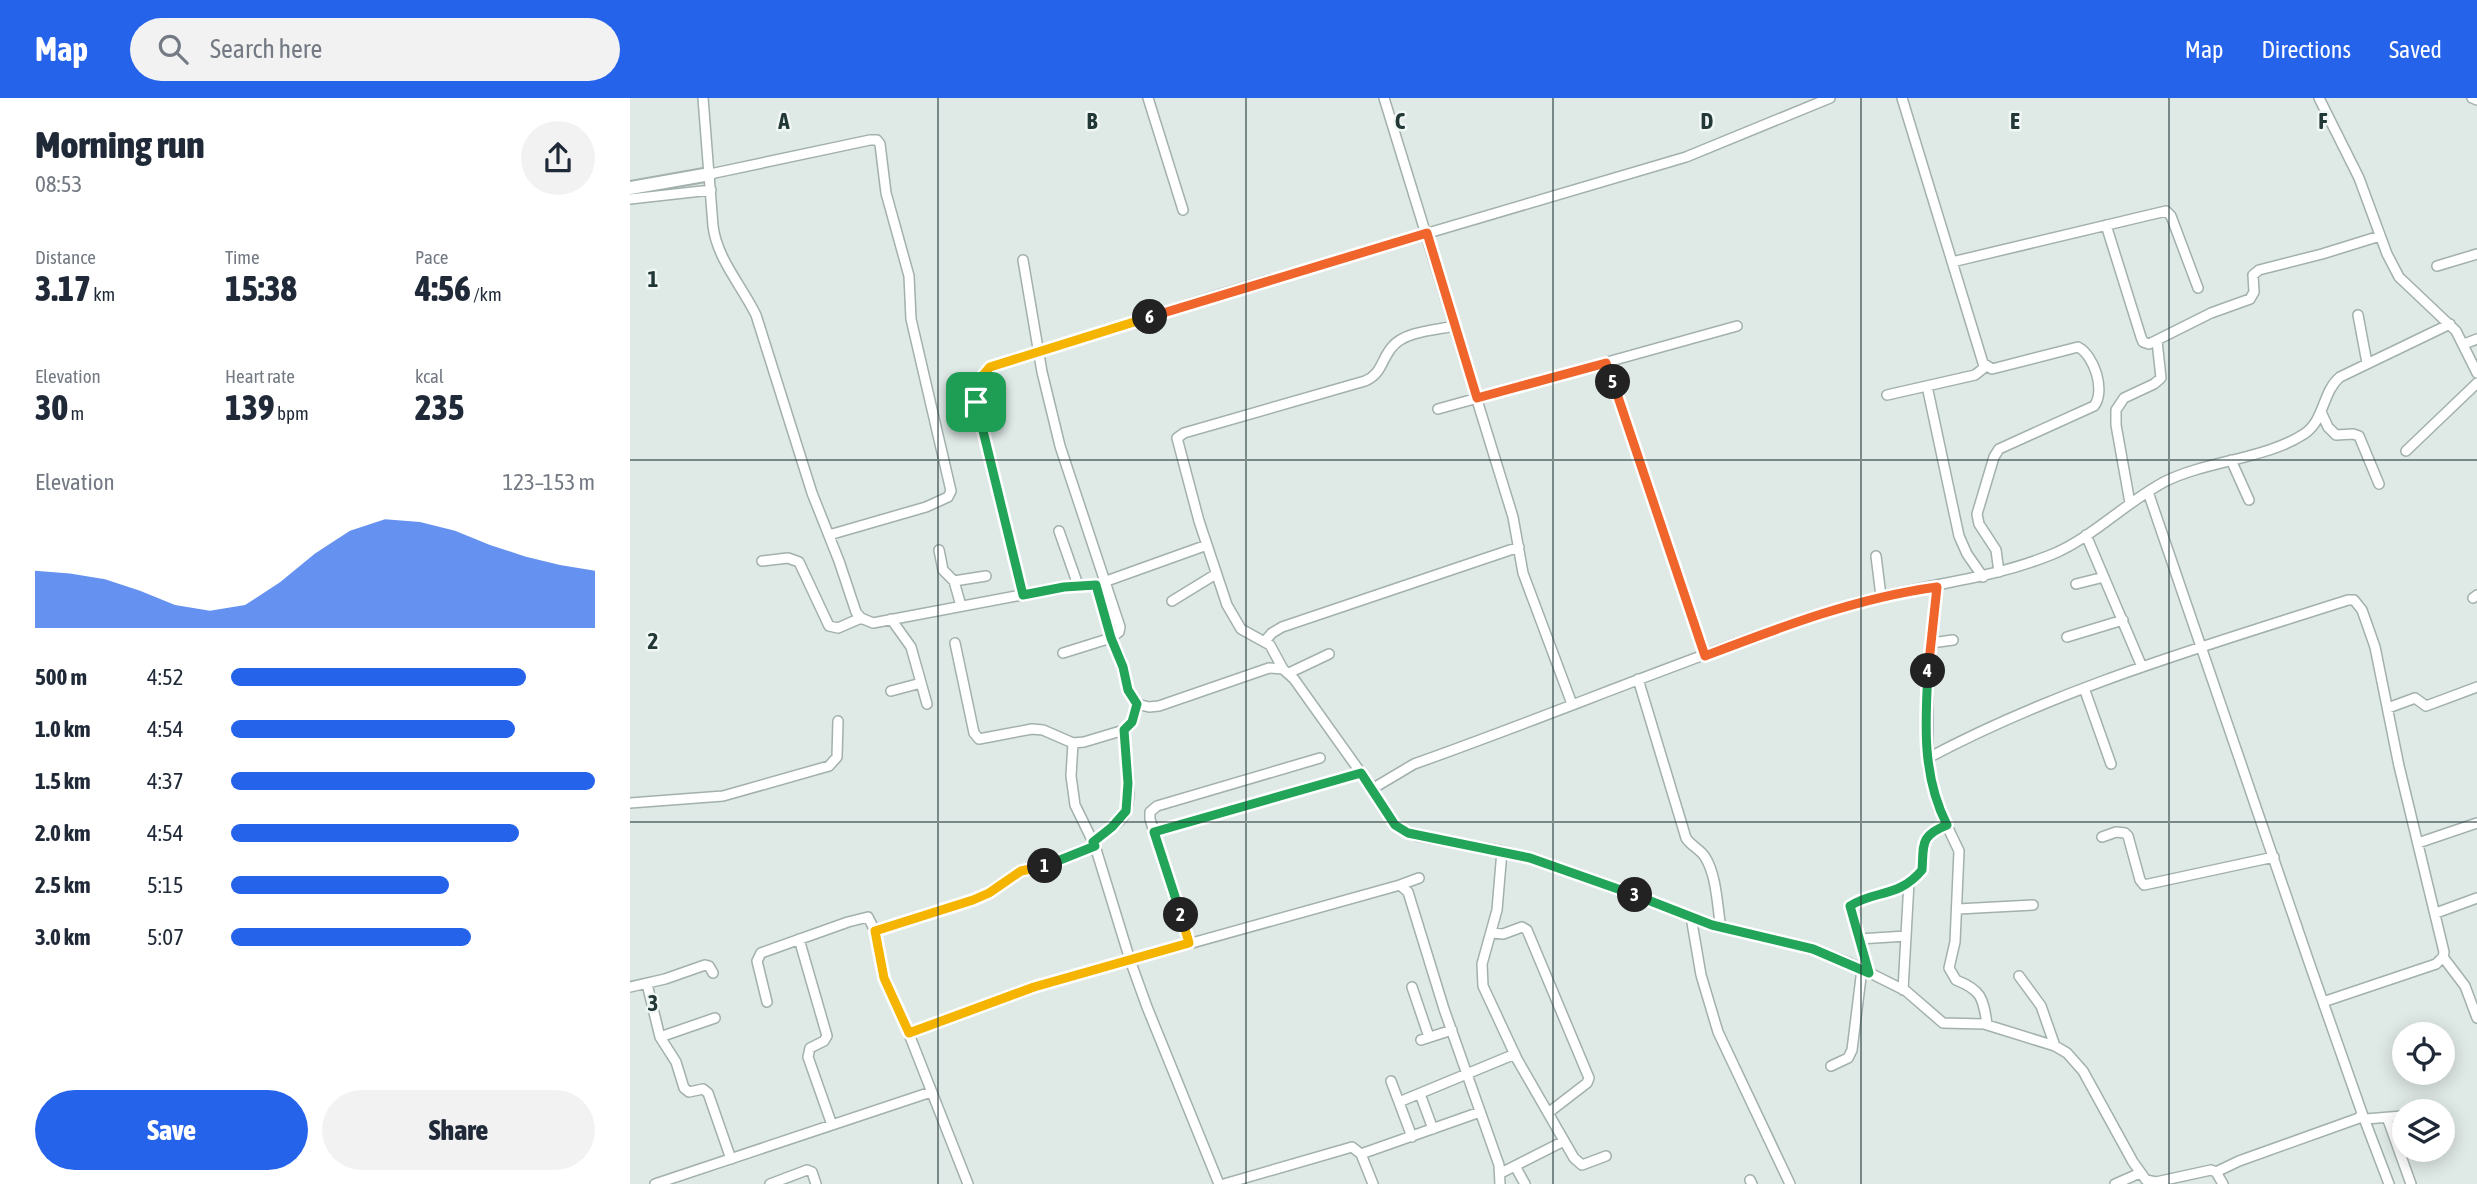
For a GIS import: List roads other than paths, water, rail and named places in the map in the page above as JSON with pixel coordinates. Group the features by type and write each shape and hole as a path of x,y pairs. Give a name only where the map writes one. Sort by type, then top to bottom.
{"street":[{"path":"703,98 717,247 747,295 756,315 807,480 856,612 861,618 873,623 1078,585 1096,585 1206,545"},
{"path":"1148,98 1183,210"},
{"path":"1384,98 1517,531 1523,573 1572,704"},
{"path":"1023,595 977,410 976,390 979,380 990,367 1218,295 1686,157 1830,98"},
{"path":"1902,98 1985,367 2002,368 2078,347 2088,355 2100,392 2094,405 2011,442 1996,452 1977,514 1979,524 1996,550 1999,572"},
{"path":"2319,98 2359,178 2380,236 2399,277 2450,324 2464,344 2477,373"},
{"path":"2472,98 2477,100"},
{"path":"630,188 870,140 877,140 880,144 886,193 909,276 911,318 951,491 948,497 926,507 829,535"},
{"path":"630,199 711,190"},
{"path":"1952,262 2168,211 2198,288"},
{"path":"2106,225 2141,337 2147,343 2157,341 2211,313 2250,299 2254,292 2253,275 2259,270 2380,236"},
{"path":"2437,265 2477,254"},
{"path":"1023,260 1038,352 1060,446 1120,630 1111,638 1063,653"},
{"path":"2358,314 2367,363"},
{"path":"1372,789 1414,764 1780,627 1881,596 1983,576 2053,554 2086,535 2148,492 2192,471 2298,437 2312,427 2336,380 2450,324"},
{"path":"1455,326 1398,341 1390,349 1378,373 1365,381 1179,435 1177,438 1177,447 1206,545 1227,605 1241,629 1265,641 1274,650 1395,825 1408,833 1502,851 1591,879 1721,928 1813,949 1903,990 1916,998 1943,1023 1987,1024 2055,1046 2067,1053 2083,1071 2140,1172 2151,1183 2204,1171 2217,1172 2239,1161 2364,1116 2392,1116"},
{"path":"1438,409 1737,326"},
{"path":"2464,344 2477,339"},
{"path":"2130,503 2116,425 2116,410 2124,398 2161,378 2157,341"},
{"path":"1606,363 1705,656"},
{"path":"1886,396 1975,375 1985,367"},
{"path":"2406,451 2477,383"},
{"path":"1927,386 1959,536 1967,554 1983,576"},
{"path":"2320,412 2336,435 2359,436 2379,484"},
{"path":"2231,460 2249,500"},
{"path":"2148,492 2323,1002 2389,1184"},
{"path":"1059,531 1078,585"},
{"path":"2086,535 2142,667"},
{"path":"1265,641 1282,627 1519,547"},
{"path":"939,550 943,570 954,581 961,606"},
{"path":"1876,556 1881,596"},
{"path":"762,561 788,558 799,562 829,626 838,628 861,618"},
{"path":"1172,601 1216,575"},
{"path":"954,581 986,576"},
{"path":"2076,584 2104,577"},
{"path":"1096,585 1111,638 1121,659 1128,690 1137,704 1159,706 1259,671 1277,668 1286,671 1329,654"},
{"path":"1937,587 1928,678 1927,758 1932,789 1959,851 1958,909 1950,972 1956,980 1970,984 1976,991 1984,1007 1987,1024"},
{"path":"1927,758 2003,719 2084,688 2200,646 2354,600 2362,610 2372,638 2443,942 2443,957 2465,986 2477,1018"},
{"path":"891,619 911,647 927,704"},
{"path":"2067,637 2123,620"},
{"path":"1931,643 1953,640"},
{"path":"955,643 976,738 1032,729 1043,730 1073,743 1124,730 1132,722 1137,704"},
{"path":"1638,680 1683,828 1691,845 1702,853 1709,867 1721,928"},
{"path":"891,691 921,683"},
{"path":"2388,708 2415,698 2426,706 2477,687"},
{"path":"2084,688 2111,764"},
{"path":"630,803 723,796 829,766 837,757 838,721"},
{"path":"875,931 981,897 1021,871 1044,867 1094,844 1126,811 1128,783 1124,730"},
{"path":"1073,743 1071,776 1073,796 1080,818 1094,844 1130,960 1221,1184 1348,1148 1355,1148 1362,1154 1373,1184"},
{"path":"1189,943 1149,814 1157,806 1320,758"},
{"path":"1154,832 1361,773"},
{"path":"2418,843 2477,823"},
{"path":"1831,1066 1848,1058 1852,1050 1866,971 1849,909 1851,905 1895,891 1909,882 1922,870 1922,849 1930,834 1947,825"},
{"path":"2102,837 2121,831 2128,836 2140,880 2144,885 2274,857"},
{"path":"1502,851 1497,909 1482,964 1483,986 1515,1054 1564,1141 1582,1165 1606,1156"},
{"path":"909,1033 1016,993 1419,878"},
{"path":"1903,990 1909,882"},
{"path":"1401,885 1408,892 1451,1030 1501,1173 1500,1184"},
{"path":"2436,913 2477,898"},
{"path":"1958,909 2033,905"},
{"path":"767,1002 758,964 759,955 866,917 870,920 875,931 884,978 909,1033 968,1184"},
{"path":"1690,917 1704,987 1718,1032 1790,1184"},
{"path":"1492,933 1503,934 1522,927 1527,930 1588,1074 1587,1083 1548,1113"},
{"path":"1859,939 1906,936"},
{"path":"799,939 827,1036 824,1041 810,1048 808,1057 832,1125"},
{"path":"2323,1002 2436,964 2443,957"},
{"path":"630,987 705,965 709,966 713,974"},
{"path":"2019,975 2041,1006 2055,1046"},
{"path":"647,984 660,1037 676,1062 686,1090 703,1089 708,1093 731,1159"},
{"path":"1412,987 1425,1039 1451,1030"},
{"path":"660,1037 715,1018"},
{"path":"1399,1102 1515,1054"},
{"path":"1391,1081 1412,1137"},
{"path":"661,1183 931,1092"},
{"path":"1420,1094 1433,1129"},
{"path":"1362,1154 1480,1112"},
{"path":"2388,1120 2412,1184"},
{"path":"1501,1173 1564,1141"},
{"path":"1515,1166 1525,1184"},
{"path":"770,1184 807,1170 812,1172 817,1184"},
{"path":"2115,1184 2140,1172"},
{"path":"2217,1172 2223,1184"}]}
